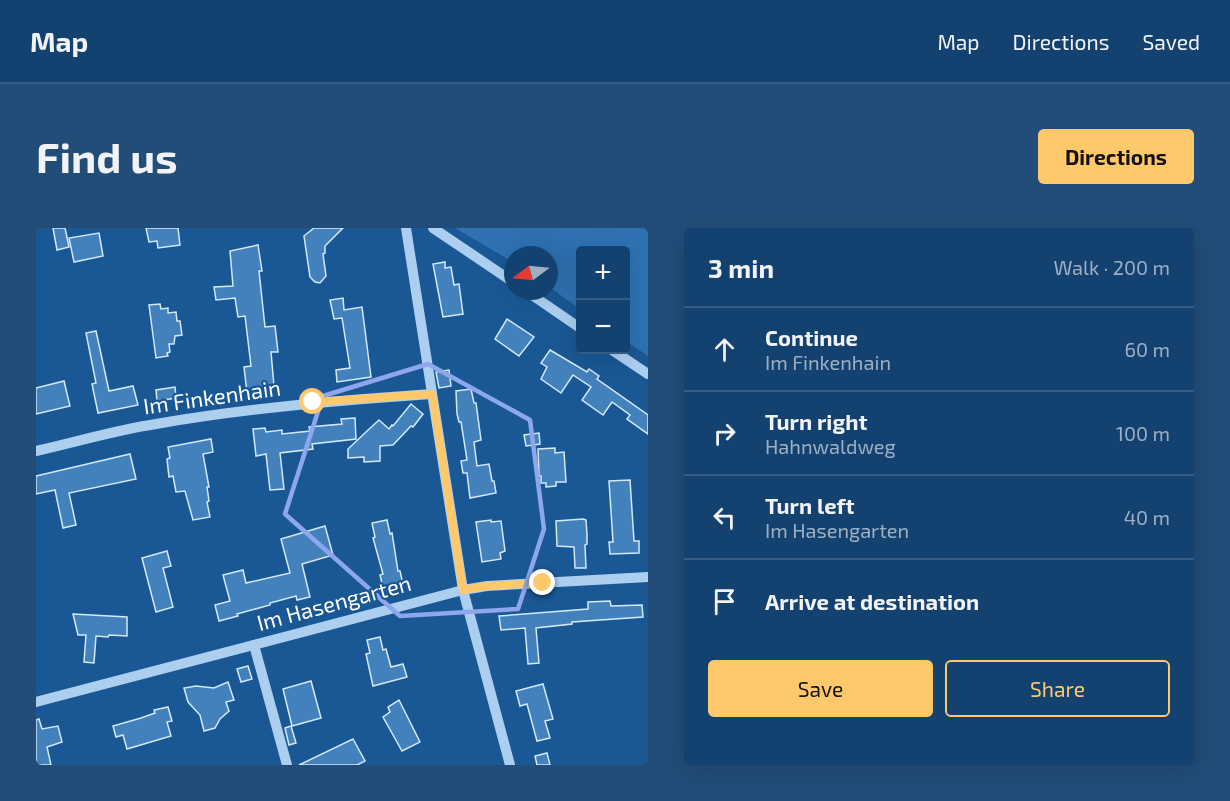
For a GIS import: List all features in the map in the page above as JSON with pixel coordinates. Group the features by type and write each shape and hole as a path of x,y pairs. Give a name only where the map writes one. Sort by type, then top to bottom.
{"street":[{"path":"406,228 463,590 510,765"},
{"path":"434,228 504,276"},
{"path":"539,300 576,325"},
{"path":"618,354 648,374"},
{"name":"Im Finkenhain","path":"36,451 154,424 236,412 313,402 432,394"},
{"name":"Im Hasengarten","path":"36,702 463,590 486,586 648,577"},
{"path":"254,645 287,765"}],"highlighted area":[{"path":"428,364 530,420 544,529 518,609 400,616 285,514 323,396"}],"shaded area":[{"path":"455,228 648,228 648,356 630,344 630,246 576,246 576,306 558,293 558,246 504,246 504,257"}],"building":[{"path":"53,228 65,228 69,247 57,250"},
{"path":"146,228 178,228 180,245 158,248 157,241 149,242"},
{"path":"314,228 343,228 325,246 323,254 326,276 320,283 310,277 304,236"},
{"path":"99,233 103,256 74,262 69,238"},
{"path":"258,245 265,327 275,326 278,352 271,352 274,386 267,387 268,391 247,393 244,367 251,366 245,316 238,317 235,298 216,300 214,287 233,286 230,251"},
{"path":"445,262 445,268 451,267 454,285 459,284 463,314 443,317 433,264"},
{"path":"343,298 344,310 362,307 371,377 337,382 336,370 350,368 342,318 334,319 330,300"},
{"path":"160,304 161,309 168,308 168,313 176,312 182,335 175,336 174,344 169,344 168,356 156,358 149,305"},
{"path":"507,319 534,337 519,356 495,339"},
{"path":"96,331 109,391 133,386 138,405 98,413 92,384 96,383 86,333"},
{"path":"550,350 587,372 589,369 599,376 597,379 648,415 648,434 627,419 630,415 612,402 603,415 582,400 591,387 573,375 561,393 541,379 547,367 541,363"},
{"path":"449,370 451,386 439,388 436,372"},
{"path":"64,381 70,406 36,414 36,388"},
{"path":"175,387 176,398 157,401 156,390"},
{"path":"471,389 474,403 476,403 481,440 474,442 477,466 489,464 496,493 470,498 467,473 463,473 461,461 467,460 461,422 457,414 456,391"},
{"path":"411,404 423,414 413,427 411,426 393,445 380,446 380,461 364,462 364,457 348,458 348,449 379,420 389,429"},
{"path":"355,418 356,439 312,444 313,449 280,453 284,489 270,490 266,454 256,456 253,429 265,428 266,432 282,430 282,434 310,431 309,427 342,424 341,419"},
{"path":"539,433 540,444 526,446 524,435"},
{"path":"211,439 213,452 203,454 209,487 207,487 209,501 207,502 210,517 193,520 185,491 176,492 173,476 169,477 168,447"},
{"path":"555,448 555,453 564,452 566,482 556,482 556,486 546,487 546,483 541,483 541,476 539,476 538,449"},
{"path":"130,454 136,479 69,493 76,525 63,528 55,490 36,494 36,476"},
{"path":"630,480 634,541 639,541 639,553 610,554 609,542 613,542 609,481"},
{"path":"387,520 403,584 383,588 380,575 383,574 373,538 375,537 372,523"},
{"path":"491,520 491,522 501,521 505,551 500,553 501,559 482,562 476,522"},
{"path":"586,520 587,535 586,568 575,568 574,547 557,546 556,521"},
{"path":"325,526 333,555 302,564 310,597 297,600 296,596 219,621 215,605 230,601 223,575 243,570 246,583 290,573 281,539"},
{"path":"167,551 171,566 163,568 173,607 156,612 142,558"},
{"path":"610,601 611,606 642,605 643,617 572,622 572,624 536,628 539,663 528,664 525,628 501,630 499,616 588,609 588,602"},
{"path":"73,614 127,617 127,636 96,636 94,663 84,662 86,635 78,635"},
{"path":"380,637 391,667 403,664 407,677 373,686 366,654 370,653 367,640"},
{"path":"248,666 252,679 241,682 237,669"},
{"path":"311,681 321,718 292,726 283,689"},
{"path":"228,682 234,700 226,702 229,711 220,719 215,728 204,731 200,715 188,702 184,688 196,686 214,688"},
{"path":"543,684 553,719 545,721 550,738 537,741 527,704 520,706 516,691"},
{"path":"399,700 420,742 402,751 383,717 390,712 388,707"},
{"path":"168,707 172,721 167,722 171,736 127,749 123,735 116,737 113,726"},
{"path":"39,719 42,729 58,726 62,742 47,747 51,765 36,765 36,720"},
{"path":"291,726 296,743 289,745 285,728"},
{"path":"353,739 365,761 357,765 299,765"},
{"path":"547,753 550,765 537,765 535,756"}],"route":[{"path":"313,402 432,394 463,590 486,586 543,583"}]}
